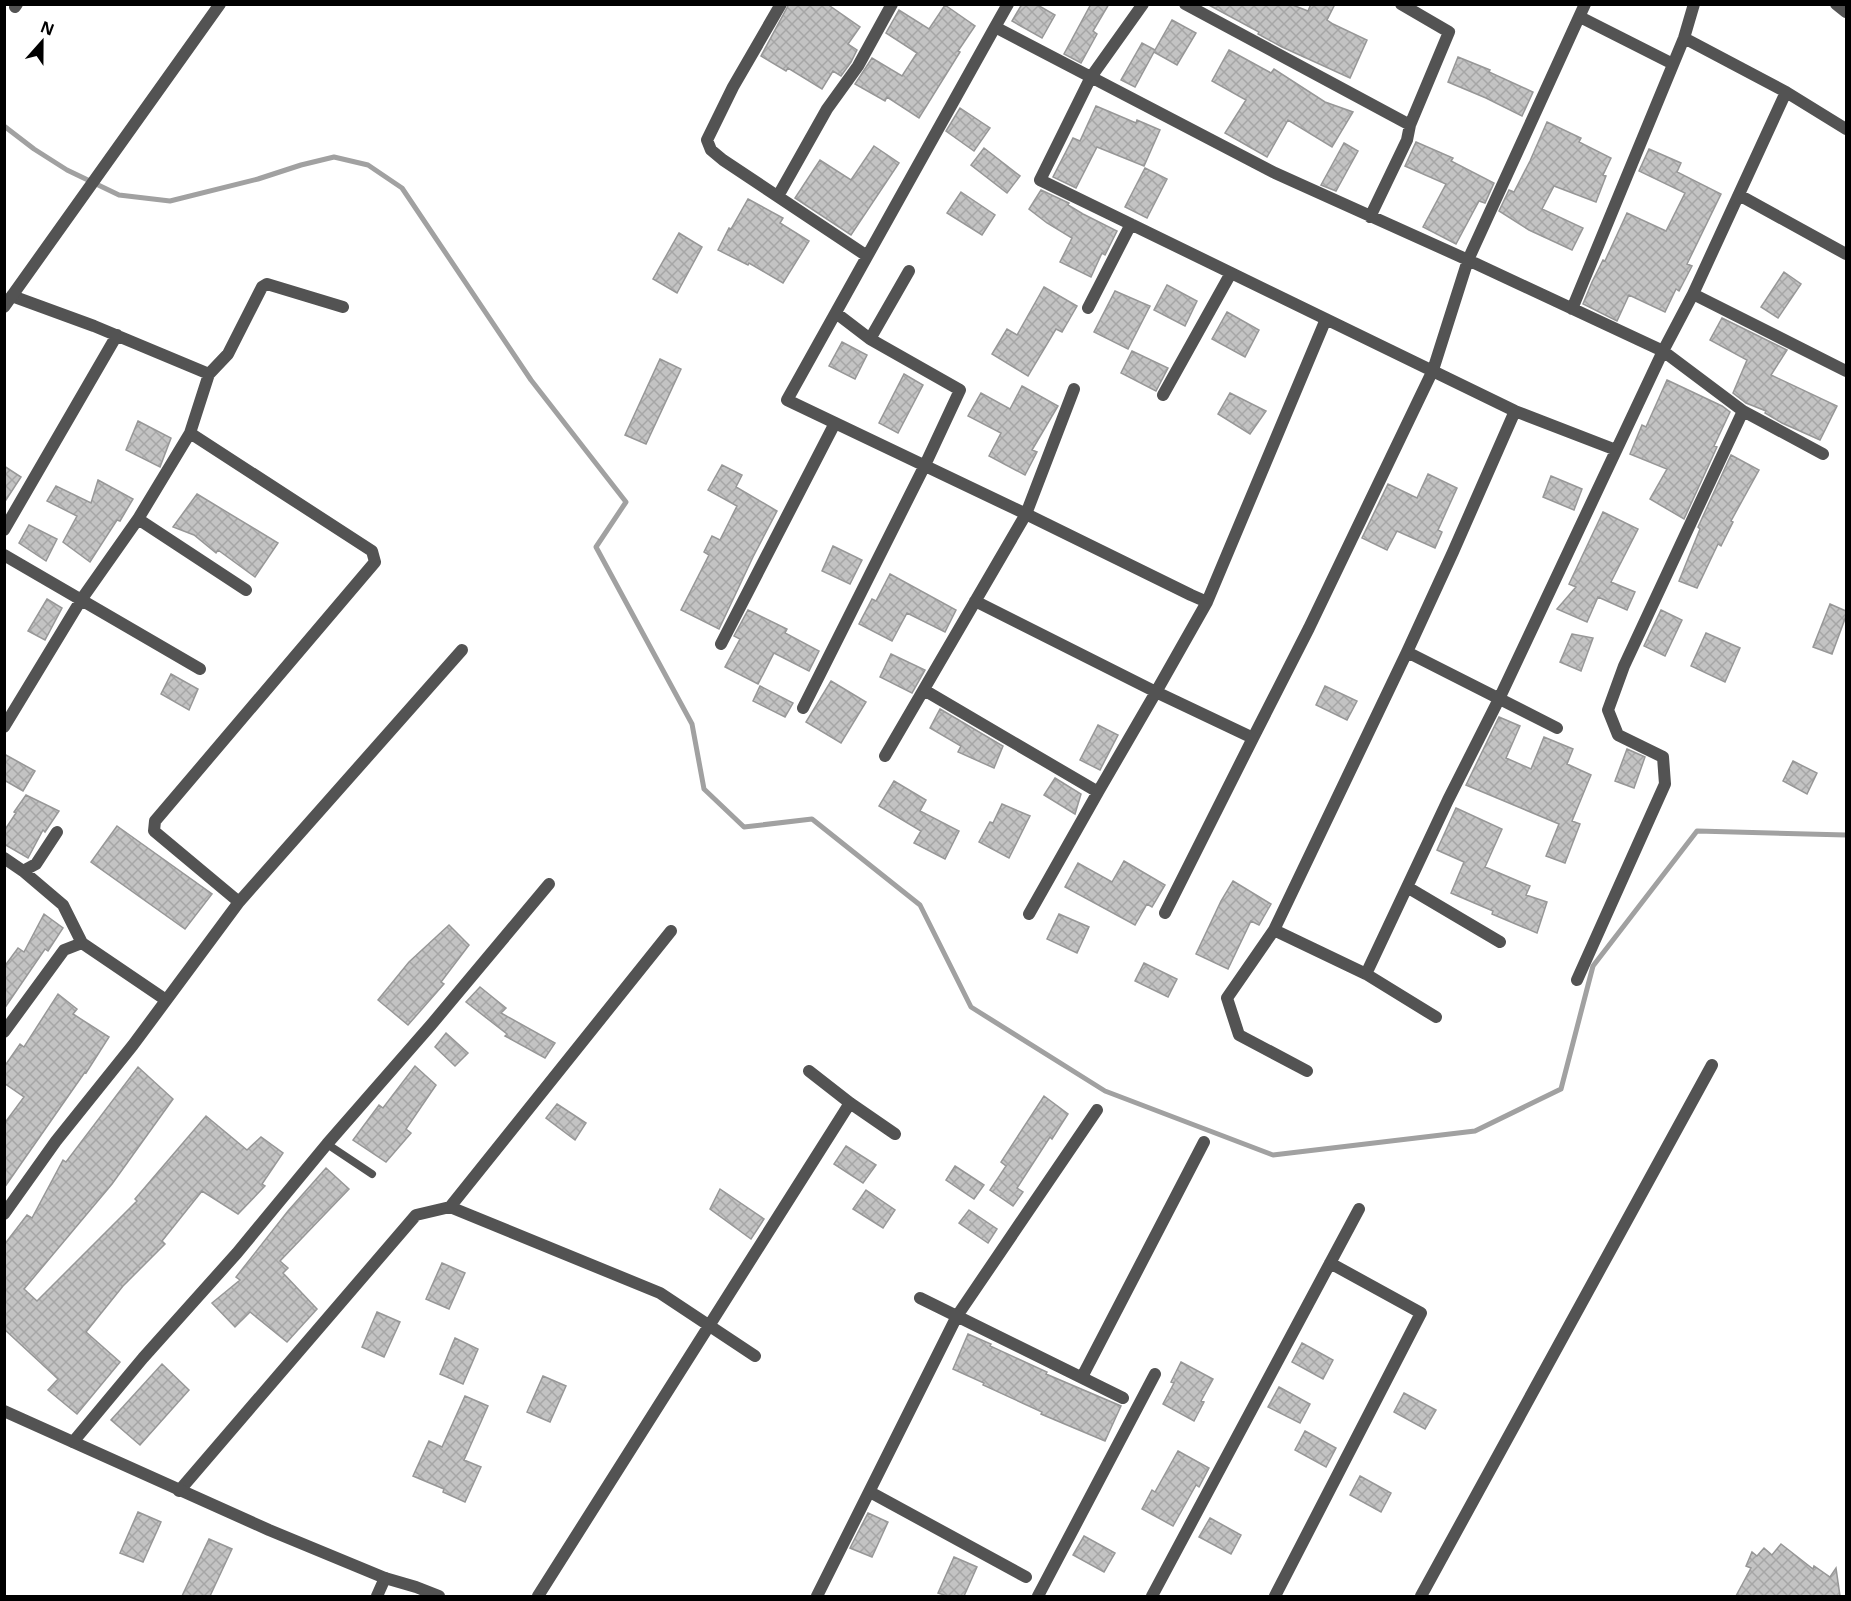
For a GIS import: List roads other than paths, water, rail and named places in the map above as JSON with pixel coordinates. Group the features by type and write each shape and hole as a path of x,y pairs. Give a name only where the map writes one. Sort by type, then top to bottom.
{"street":[{"path":"209,374 117,335 8,301 220,4"},
{"path":"781,4 733,87 706,140 711,150 723,160 867,256"},
{"path":"778,196 827,109 858,66 892,4"},
{"path":"1008,4 787,400 1207,602"},
{"path":"1143,4 1091,77 1040,180 1515,411 1616,450"},
{"path":"1185,4 1410,125"},
{"path":"1370,217 1407,140 1410,125 1449,32 1401,4"},
{"path":"1165,913 1309,628 1433,370 1468,260 1585,4"},
{"path":"1572,309 1674,64 1694,4"},
{"path":"1836,4 1846,12"},
{"path":"1580,16 1674,64"},
{"path":"995,27 1275,173 1664,351 1743,411 1823,454"},
{"path":"1684,38 1786,92 1846,129"},
{"path":"1366,974 1693,294 1786,92"},
{"path":"1739,195 1846,254"},
{"path":"1088,308 1131,224"},
{"path":"870,339 909,272"},
{"path":"1163,395 1231,273"},
{"path":"4,727 81,600 138,519 190,433 209,374 228,354 262,287 267,284 343,307"},
{"path":"1693,294 1846,371"},
{"path":"803,708 925,465 960,390 870,339 836,313"},
{"path":"1029,914 1207,602 1326,319"},
{"path":"4,530 117,335"},
{"path":"885,756 1026,514 1074,388"},
{"path":"1307,1071 1239,1035 1227,998 1274,930 1407,652 1515,411"},
{"path":"1577,980 1665,784 1663,756 1618,735 1608,710 1629,656 1743,411"},
{"path":"721,644 835,423"},
{"path":"190,433 372,551 375,562 155,821 154,831 239,902"},
{"path":"138,519 246,590"},
{"path":"4,555 201,669"},
{"path":"975,601 1253,738"},
{"path":"4,1214 239,902 462,650"},
{"path":"1407,652 1557,728"},
{"path":"924,690 1098,792"},
{"path":"22,871 36,864 57,832"},
{"path":"4,858 63,905 82,943 166,1000"},
{"path":"73,1442 549,884"},
{"path":"1407,887 1500,942"},
{"path":"1274,930 1366,974 1436,1017"},
{"path":"450,1207 670,931"},
{"path":"4,1032 64,950 82,943"},
{"path":"1421,1596 1712,1065"},
{"path":"809,1071 850,1104 895,1134"},
{"path":"538,1596 850,1104"},
{"path":"817,1596 957,1316 1096,1110"},
{"path":"1082,1377 1204,1142"},
{"path":"179,1491 416,1215 450,1207 660,1293 755,1356"},
{"path":"1152,1596 1359,1209"},
{"path":"1275,1596 1421,1313 1330,1263"},
{"path":"920,1298 1123,1398"},
{"path":"1038,1596 1155,1374"},
{"path":"4,1412 269,1530 385,1578 439,1596"},
{"path":"870,1492 1026,1577"},
{"path":"377,1596 385,1578"}],"lane":[{"path":"327,1144 372,1174"}],"waterway":[{"path":"4,126 67,170 119,195 170,201 334,157 368,165 402,188 531,380 626,502 596,547 692,724 704,789 744,827 812,819 920,905 971,1007 1105,1091 1273,1155 1475,1131 1561,1089 1593,966 1697,831 1846,835"}]}
